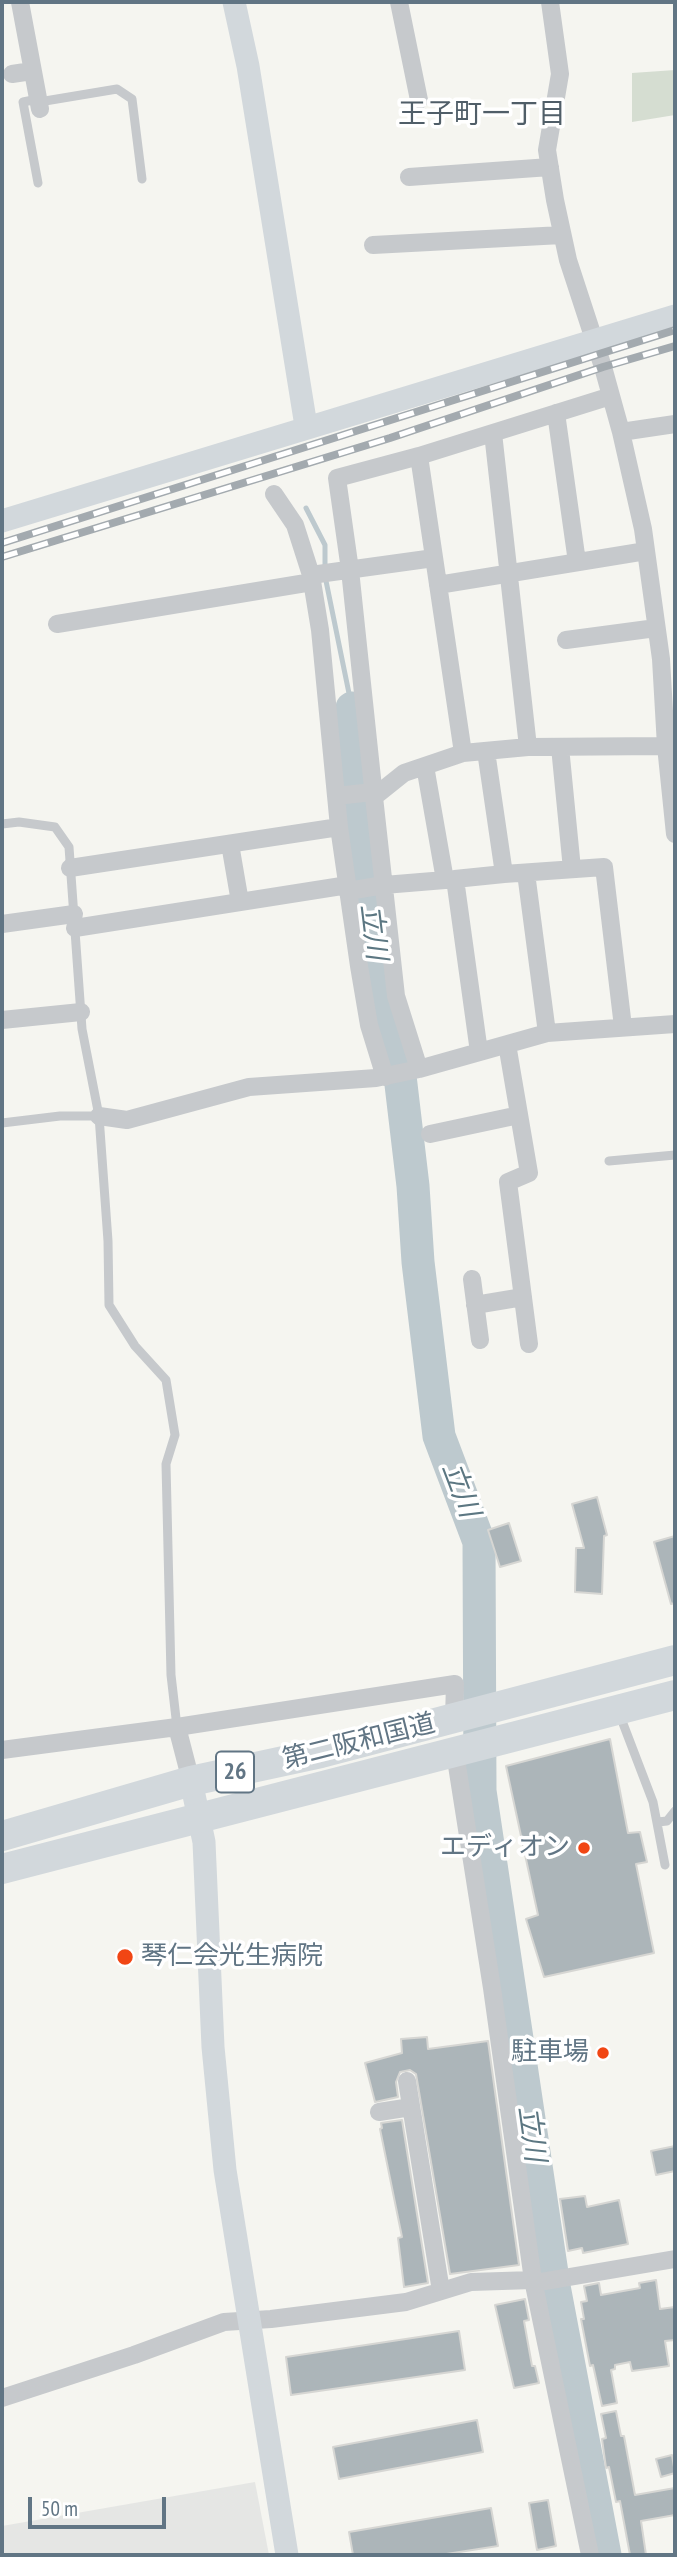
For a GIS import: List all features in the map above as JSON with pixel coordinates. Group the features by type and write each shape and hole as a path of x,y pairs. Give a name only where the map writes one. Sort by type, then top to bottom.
{"highway":[{"name":"第二阪和国道","path":"2,1836 191,1781 321,1753 675,1660"},
{"name":"第二阪和国道","path":"2,1869 675,1695"}],"street":[{"path":"20,2 39,103"},
{"path":"234,2 248,66 306,426"},
{"path":"398,2 419,100"},
{"path":"550,2 560,74 547,150 562,235 621,432 646,551 675,834"},
{"path":"12,74 32,71"},
{"path":"409,177 550,167"},
{"path":"373,245 562,235"},
{"path":"2,521 306,426 675,316"},
{"path":"414,1070 396,996 380,886 343,571 337,478 419,456 611,396"},
{"path":"556,413 577,562"},
{"path":"621,432 675,424"},
{"path":"493,433 528,747"},
{"path":"419,456 463,753"},
{"path":"274,494 295,525 312,577 339,796 339,827 369,1025 385,1077"},
{"path":"438,584 646,551"},
{"path":"57,624 343,571 434,558"},
{"path":"565,640 656,628"},
{"path":"339,796 370,794 404,773 463,753 528,747 666,746"},
{"path":"560,747 572,869"},
{"path":"486,751 505,874"},
{"path":"425,766 450,880 479,1052"},
{"path":"70,868 339,827"},
{"path":"230,844 240,902"},
{"path":"2,925 74,921 349,889 604,866 623,1027"},
{"path":"526,873 547,1032"},
{"path":"2,1020 81,1012"},
{"path":"99,1116 127,1120 249,1087 385,1077 547,1032 675,1024"},
{"path":"507,1044 529,1173 508,1182 529,1344"},
{"path":"430,1134 519,1115"},
{"path":"472,1279 480,1340"},
{"path":"475,1305 523,1297"},
{"path":"2,1750 177,1727 455,1684 471,1714"},
{"path":"177,1727 204,1842 213,2047 222,2143 287,2555"},
{"path":"471,1748 492,1988 536,2281 590,2555"},
{"path":"407,2081 437,2208 441,2291"},
{"path":"379,2112 411,2107"},
{"path":"2,2398 134,2356 224,2322 271,2319 406,2302 471,2282 563,2278 675,2259"}],"lane":[{"path":"38,183 23,102 39,103 117,89 132,99 142,178"},
{"path":"2,824 19,822 55,827 69,847 81,1012 99,1116 108,1241 109,1305 135,1346 166,1380 175,1435 166,1464 171,1675 177,1727"},
{"path":"2,1123 60,1116 99,1116"},
{"path":"609,1161 675,1155"},
{"path":"618,1710 653,1802 665,1865"},
{"path":"658,1822 667,1821 675,1811"}],"shaded area":[{"path":"675,70 675,115 632,122 632,73"},
{"path":"255,2482 269,2555 2,2555 2,2526"}],"building":[{"path":"597,1497 607,1535 604,1536 602,1594 575,1592 576,1548 584,1548 572,1504"},
{"path":"509,1523 521,1561 500,1567 488,1530"},
{"path":"675,1536 675,1603 671,1604 654,1542"},
{"name":"エディオン","path":"610,1739 628,1833 640,1832 647,1862 636,1864 654,1953 544,1977 526,1919 538,1915 506,1766"},
{"path":"427,2037 428,2049 488,2041 519,2265 450,2274 416,2074 410,2070 400,2072 396,2082 398,2097 375,2102 365,2063 402,2053 401,2039"},
{"path":"402,2120 428,2283 404,2287 398,2238 402,2237 380,2129 381,2123"},
{"path":"675,2146 675,2171 656,2175 651,2151"},
{"path":"585,2196 587,2207 619,2200 628,2244 583,2253 582,2248 568,2251 560,2199"},
{"path":"656,2280 660,2309 675,2307 675,2340 665,2341 669,2366 632,2371 630,2362 615,2365 615,2369 611,2370 617,2403 602,2406 593,2365 590,2366 581,2319 584,2319 581,2302 587,2301 584,2286 599,2283 601,2295 640,2288 639,2283"},
{"path":"525,2299 529,2320 524,2321 532,2366 535,2366 539,2383 514,2388 495,2305"},
{"path":"459,2331 465,2370 291,2395 286,2357"},
{"path":"616,2411 621,2436 624,2436 635,2495 675,2488 675,2515 641,2521 646,2555 630,2555 620,2501 616,2502 609,2467 606,2468 602,2439 606,2438 601,2414"},
{"path":"477,2420 483,2452 339,2479 333,2447"},
{"path":"672,2455 675,2473 661,2477 656,2459"},
{"path":"548,2500 556,2546 537,2550 529,2503"},
{"path":"491,2508 498,2546 440,2555 353,2555 349,2532"}],"waterway":[{"path":"306,508 325,545 325,576 352,708"},
{"name":"立川","path":"352,708 359,823 385,1026 400,1076 413,1186 418,1262 439,1436 479,1542 480,1791 552,2273"},
{"name":"立川","path":"554,2286 605,2555"}],"railway":[{"path":"2,543 675,330"},
{"path":"2,557 390,438 603,367 675,346"}],"place":[{"name":"エディオン","path":"584,1848"},
{"name":"琴仁会光生病院","path":"125,1957"},
{"name":"駐車場","path":"603,2053"}],"district":[{"name":"王子町一丁目","path":"482,115"}]}
